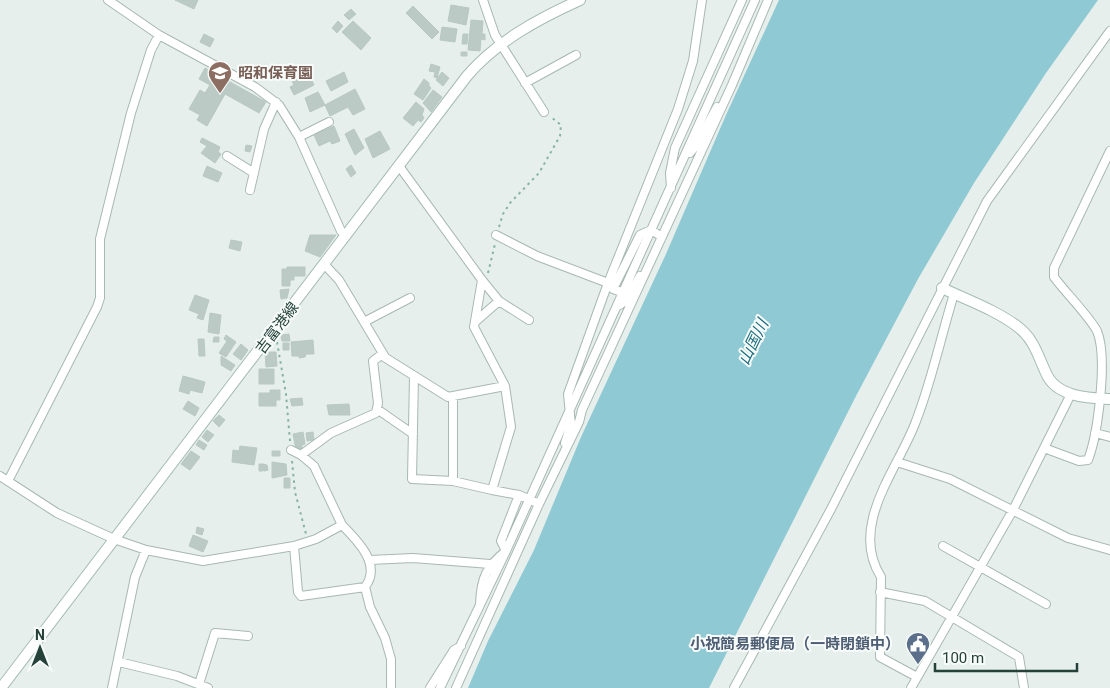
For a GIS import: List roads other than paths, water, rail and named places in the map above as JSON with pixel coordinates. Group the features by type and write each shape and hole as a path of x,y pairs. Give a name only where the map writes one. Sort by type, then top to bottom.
{"main road":[{"name":"吉富港線","path":"1,688 275,331 346,234 467,76 478,63 502,44 545,16 580,0"},
{"path":"942,288 1004,317 1020,328 1030,339 1040,357 1046,375 1057,388 1071,394 1105,399"}],"street":[{"path":"108,0 159,35 255,87 276,102 291,121 341,231 346,234"},
{"path":"483,0 495,35 544,112"},
{"path":"554,474 571,425 568,394 608,283 672,123 693,61 702,0"},
{"path":"671,190 670,173 675,148 742,0"},
{"path":"456,688 554,474 628,298 651,230 687,155 755,0"},
{"path":"440,688 480,608 617,308 628,298 661,240 732,85 768,0"},
{"path":"737,687 831,509 987,201 1110,31"},
{"path":"8,481 97,307 100,298 98,267 100,239 132,113 151,50 159,35"},
{"path":"733,49 744,53"},
{"path":"525,83 576,55"},
{"path":"711,68 723,71"},
{"path":"687,155 696,146 724,92 732,85"},
{"path":"250,190 264,129 276,102"},
{"path":"299,137 329,122"},
{"path":"672,123 697,132"},
{"path":"1044,448 1079,461 1088,460 1105,399 1101,353 1096,330 1054,277 1054,268 1107,165 1110,151"},
{"path":"687,155 699,157"},
{"path":"227,156 254,173"},
{"path":"399,166 482,280 499,300 529,320"},
{"path":"651,230 661,240"},
{"path":"613,289 640,235 651,230"},
{"path":"496,235 536,256 608,283 613,289 628,298"},
{"path":"324,264 339,280 385,357"},
{"path":"482,280 474,327 505,386 511,427 492,490"},
{"path":"918,677 880,657 881,577 874,566 872,527 883,486 916,422 954,294"},
{"path":"364,322 410,298"},
{"path":"475,322 499,300"},
{"path":"301,455 331,433 376,413 378,403 373,361 381,355 443,395 453,396 505,386"},
{"path":"414,376 412,479 453,481 519,495 539,504"},
{"path":"912,688 1013,510 1071,394"},
{"path":"453,396 453,481"},
{"path":"377,409 413,434"},
{"path":"1095,433 1110,437"},
{"path":"290,450 301,455 314,466 342,525 370,560 370,581 365,587 301,596 298,592 294,546"},
{"path":"897,462 950,479 1068,538 1110,550"},
{"path":"0,476 57,513 114,539 146,550 203,560 294,546 328,534 342,525"},
{"path":"517,556 506,551 502,541 519,495"},
{"path":"943,546 1046,604"},
{"path":"112,688 119,662 122,635 135,577 146,550"},
{"path":"480,608 480,588 490,564 506,551"},
{"path":"370,560 413,558 490,564"},
{"path":"365,587 370,606 385,638 390,658 391,688"},
{"path":"880,592 925,601 1019,657 1024,688"},
{"path":"199,684 215,633 248,636"},
{"path":"430,688 454,650 462,644"},
{"path":"119,662 177,676 208,688"}],"water":[{"name":"山国川","path":"779,0 1098,0 1046,73 974,183 918,279 856,396 709,688 468,688 488,641 534,550 581,437 666,254 726,115"}],"place":[{"name":"昭和保育園","path":"220,94"},
{"name":"小祝簡易郵便局（一時閉鎖中）","path":"918,665"}]}
